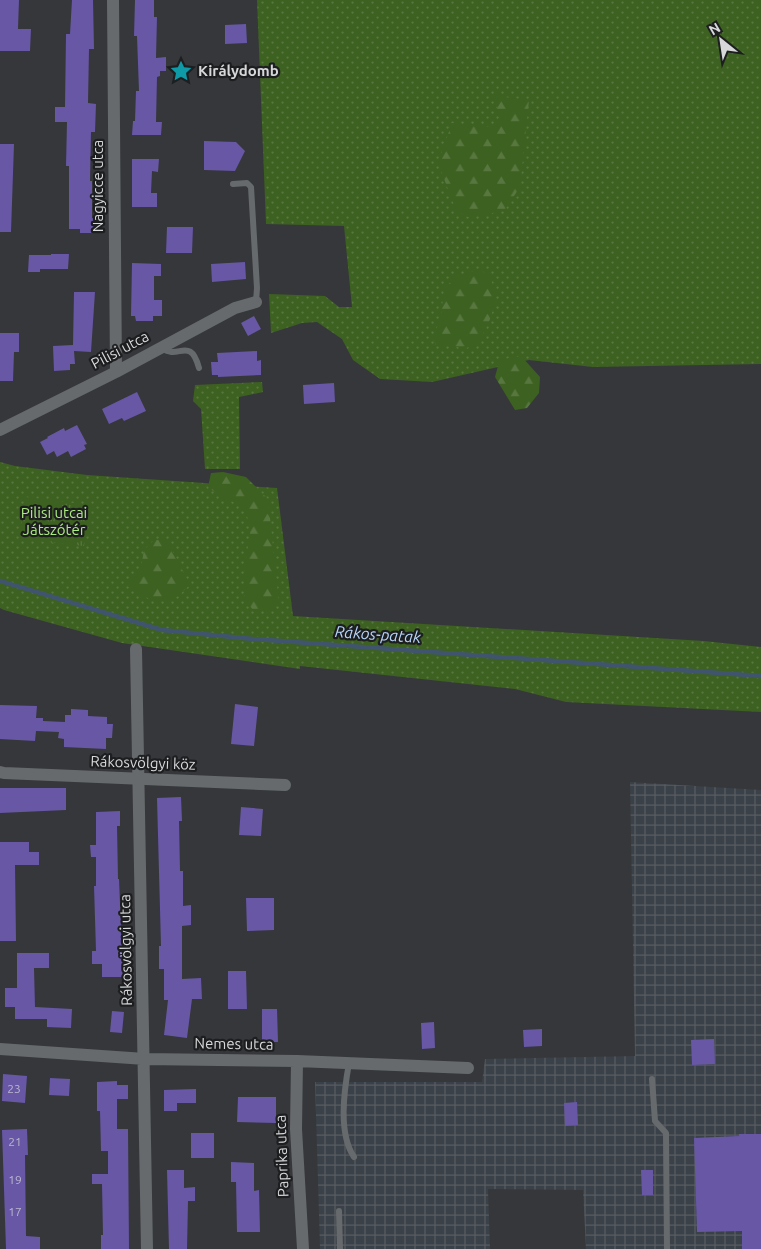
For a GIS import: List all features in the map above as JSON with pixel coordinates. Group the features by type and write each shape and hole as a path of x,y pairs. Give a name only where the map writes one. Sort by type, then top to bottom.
{"street":[{"name":"Nagyicce utca","path":"113,0 116,372"},
{"name":"Pilisi utca","path":"0,430 116,372 235,308 256,302"},
{"name":"Rákosvölgyi utca","path":"136,649 147,1249"},
{"name":"Rákosvölgyi köz","path":"0,772 285,785"},
{"name":"Nemes utca","path":"0,1049 145,1059 297,1061 468,1068"},
{"name":"Paprika utca","path":"297,1061 296,1129 303,1249"}],"lane":[{"path":"232,184 247,184 250,186 257,288 256,302"},
{"path":"161,348 166,352 189,351 196,356 199,368"},
{"path":"349,1064 345,1088 345,1135 348,1148 354,1157"},
{"path":"652,1079 655,1122 666,1133 667,1249"},
{"path":"339,1210 340,1249"}],"shaded area":[{"path":"630,782 761,790 761,1249 586,1249 583,1190 488,1189 490,1249 320,1249 315,1082 482,1082 485,1059 635,1056"}],"green space":[{"path":"257,0 761,0 761,364 593,367 529,360 432,382 380,379 353,360 342,339 317,322 302,323 271,333 269,294 325,296 339,307 352,307 344,226 266,224"},
{"path":"496,96 529,100 520,187 504,211 468,217 456,210 438,163 452,123 491,127 499,118"},
{"path":"480,269 491,280 495,297 489,322 476,345 466,348 436,345 433,339 441,316 444,289 455,277"},
{"path":"511,357 522,357 540,377 539,393 527,408 515,410 495,377 499,362"},
{"path":"262,382 263,392 239,397 240,469 205,469 201,409 193,401 195,385"},
{"path":"0,462 15,466 87,475 277,488 293,616 704,641 761,647 761,712 566,702 515,689 300,666 300,669 122,643 4,610 0,608"},
{"path":"223,472 246,477 268,499 279,604 270,611 253,610 244,598 244,572 250,533 247,515 240,505 220,496 208,487 211,473"},
{"name":"Pilisi utcai Játszótér","path":"25,497 89,505 84,546 20,539"},
{"path":"154,540 167,540 190,585 177,597 169,600 151,599 129,588 128,580 141,568 144,550"}],"building":[{"path":"0,0 19,0 18,29 31,29 30,51 0,51"},
{"path":"72,0 93,0 94,49 89,49 88,103 96,104 95,132 91,132 90,181 92,181 92,218 95,218 95,233 80,233 80,229 69,229 69,166 66,166 67,122 55,122 55,107 65,107 66,34 70,34"},
{"path":"135,0 154,0 154,17 157,17 156,58 166,57 166,71 160,71 160,76 157,77 156,122 162,122 161,135 132,135 133,121 135,121 136,91 139,91 137,36 134,36"},
{"path":"246,24 247,43 225,44 225,25"},
{"path":"204,141 236,142 245,151 235,171 204,170"},
{"path":"0,144 14,144 11,232 0,232"},
{"path":"132,159 159,159 158,172 152,171 151,193 157,193 157,207 132,207"},
{"path":"167,227 193,227 192,253 166,253"},
{"path":"69,254 68,269 40,269 40,272 28,272 29,255"},
{"path":"245,262 246,279 212,282 211,264"},
{"path":"132,263 161,264 161,276 154,276 154,300 162,300 162,316 153,316 153,321 136,321 135,316 131,316"},
{"path":"74,292 95,292 91,352 74,351 75,364 70,364 70,370 54,371 53,346 73,345"},
{"path":"254,316 261,329 248,336 241,323"},
{"path":"0,333 19,333 19,352 14,352 13,381 0,381"},
{"path":"257,351 257,361 261,360 261,375 218,377 218,375 212,375 211,362 218,362 217,353"},
{"path":"334,383 335,402 304,404 303,385"},
{"path":"137,392 146,411 124,421 122,418 109,424 102,409"},
{"path":"77,425 87,444 84,445 86,449 71,457 68,451 57,457 54,451 47,455 40,442 64,428 65,431"},
{"path":"235,704 258,707 254,746 231,744"},
{"path":"0,705 37,706 36,718 43,718 43,721 65,722 65,715 71,715 71,709 88,710 88,716 107,717 107,724 113,724 112,738 106,738 106,749 64,747 64,739 58,738 59,732 36,731 35,741 0,739"},
{"path":"0,788 66,788 66,810 0,813"},
{"path":"181,797 182,821 179,821 180,871 183,871 183,906 191,905 191,925 182,926 182,979 201,978 202,999 192,999 187,1038 164,1035 168,1000 164,1000 164,969 159,969 159,946 161,946 157,798"},
{"path":"241,807 263,809 261,836 239,835"},
{"path":"120,811 120,826 117,826 123,977 102,977 102,964 92,964 92,951 96,951 94,886 96,886 96,857 91,857 90,845 96,845 96,812"},
{"path":"0,842 29,842 29,852 39,852 39,865 15,865 16,941 0,941"},
{"path":"246,898 274,898 274,930 247,931"},
{"path":"17,953 49,953 49,968 34,968 35,1007 72,1009 71,1028 47,1027 47,1019 15,1019 15,1007 5,1007 5,988 17,988"},
{"path":"228,971 246,971 247,1009 228,1009"},
{"path":"262,1009 277,1009 278,1042 262,1042"},
{"path":"112,1011 124,1012 122,1033 110,1032"},
{"path":"434,1022 435,1048 422,1049 421,1023"},
{"path":"542,1029 542,1046 524,1047 523,1030"},
{"path":"714,1039 715,1064 692,1065 691,1040"},
{"path":"3,1074 27,1076 25,1103 2,1101"},
{"path":"50,1078 70,1079 69,1096 49,1095"},
{"path":"117,1081 117,1085 128,1085 128,1099 117,1099 117,1129 128,1129 129,1249 101,1249 101,1235 103,1235 102,1184 92,1184 92,1174 108,1174 108,1151 101,1151 100,1111 97,1111 97,1082"},
{"path":"196,1089 196,1103 177,1103 177,1111 164,1111 164,1090"},
{"path":"238,1097 276,1097 276,1123 237,1122"},
{"path":"577,1102 578,1125 565,1126 564,1103"},
{"path":"27,1129 28,1155 25,1155 26,1236 40,1237 40,1249 6,1249 2,1130"},
{"path":"191,1133 214,1133 214,1158 191,1158"},
{"path":"739,1134 761,1134 761,1249 742,1249 742,1231 697,1232 694,1138 739,1136"},
{"path":"231,1162 254,1163 254,1191 259,1190 260,1232 237,1232 236,1182 231,1182"},
{"path":"167,1170 184,1170 184,1188 195,1187 195,1201 188,1201 187,1249 169,1249"},
{"path":"641,1170 653,1170 653,1195 642,1195"}],"waterway":[{"name":"Rákos-patak","path":"0,581 162,630 253,639 761,676"}],"place":[{"name":"Királydomb","path":"181,71"}]}
